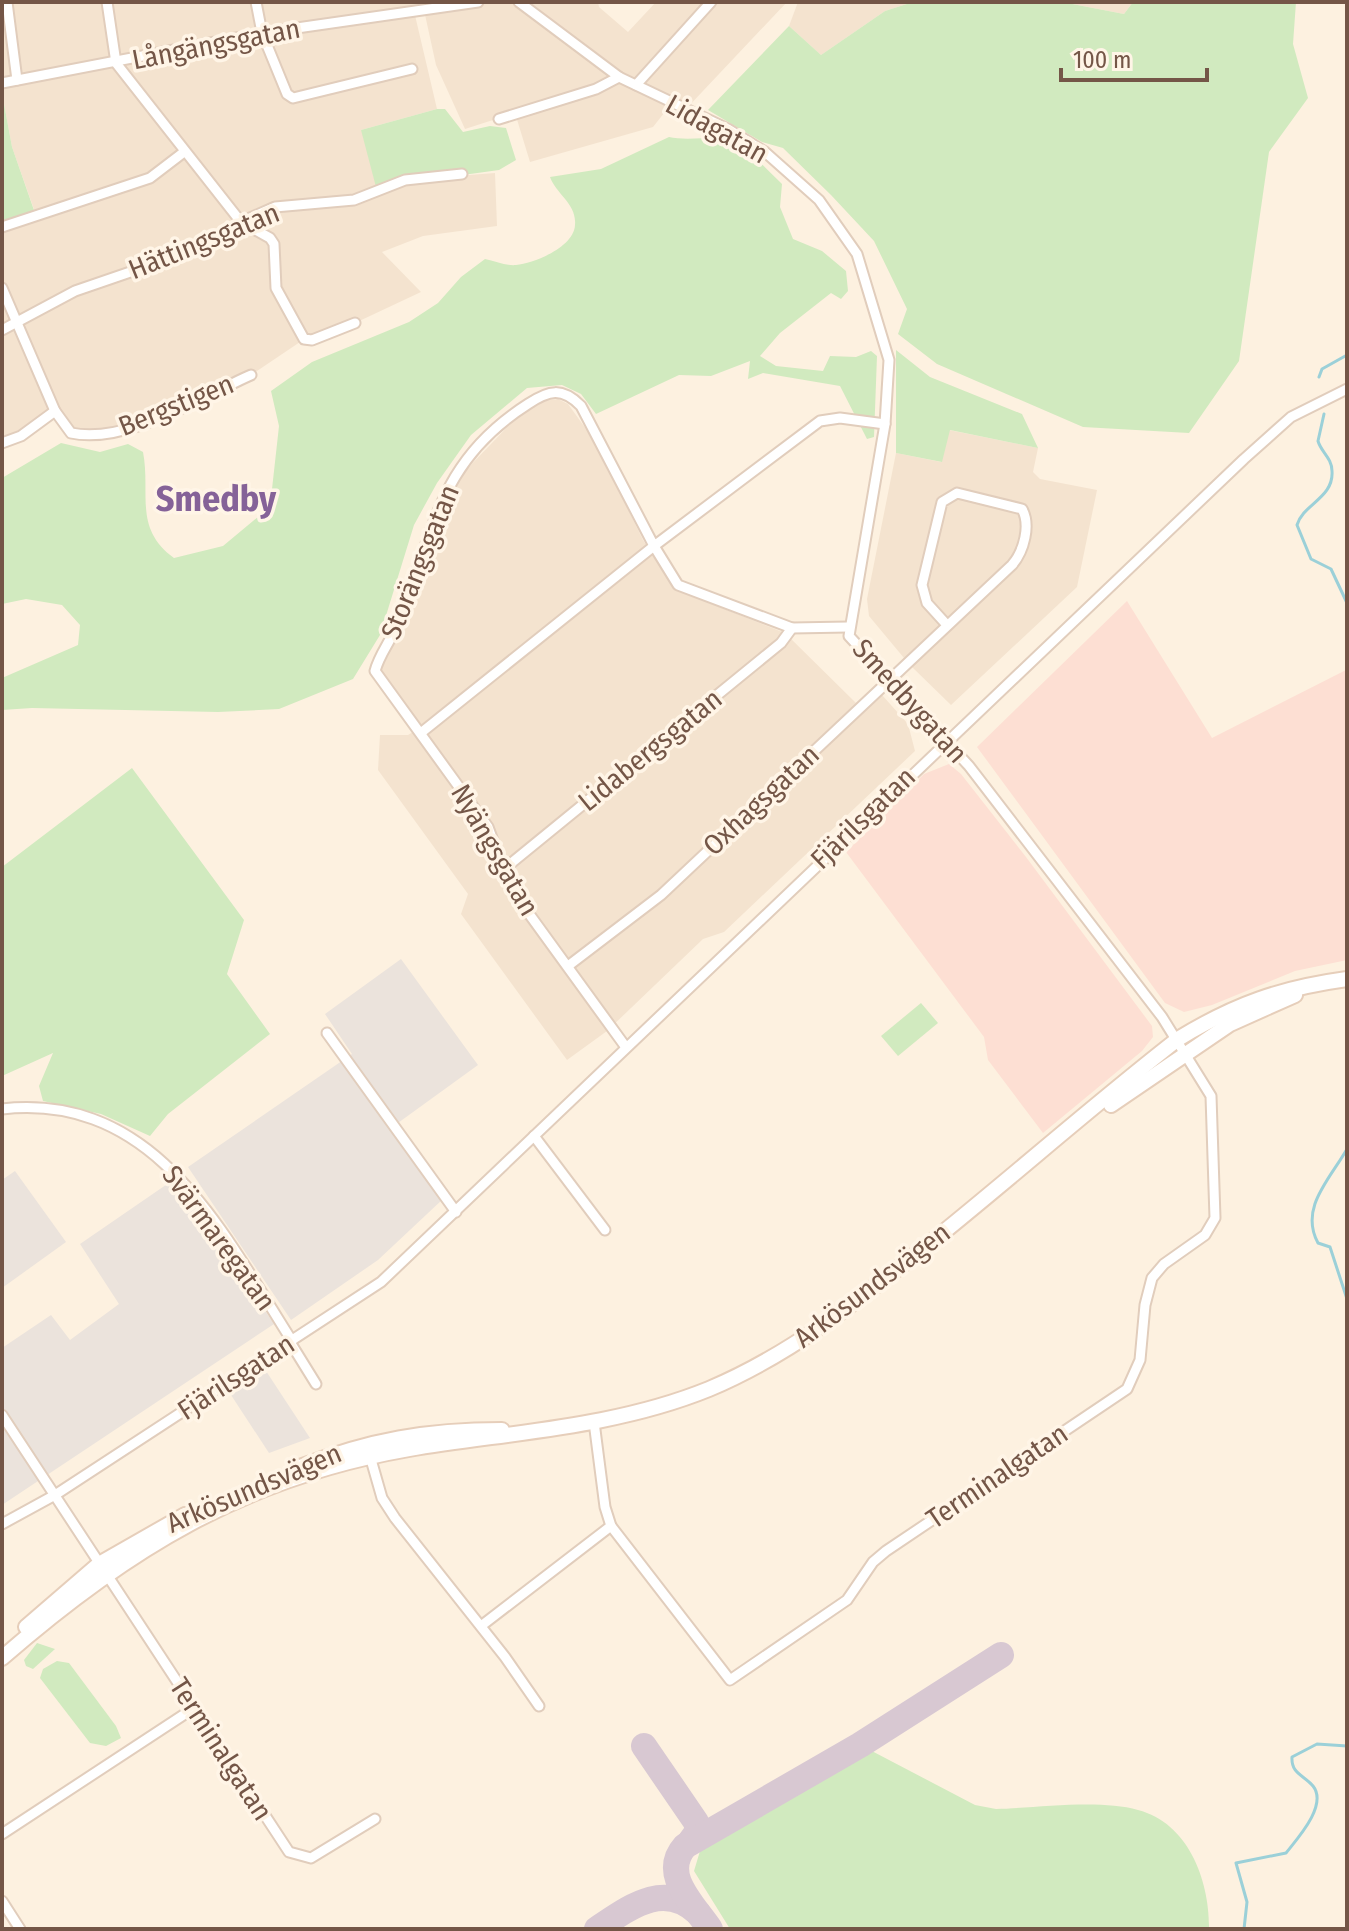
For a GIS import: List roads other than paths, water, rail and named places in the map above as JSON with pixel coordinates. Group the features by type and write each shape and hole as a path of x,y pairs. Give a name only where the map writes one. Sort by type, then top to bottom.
{"main road":[{"name":"Arkösundsvägen","path":"2,1649 150,1532 210,1503 368,1450 439,1431 546,1429 594,1422 691,1395 778,1355 841,1313 1045,1150 1182,1046 1251,1013 1344,979"},
{"name":"Arkösundsvägen","path":"2,1658 103,1570"}],"street":[{"path":"7,2 17,80"},
{"path":"107,2 116,63 241,222 270,238 274,244 276,288 304,339 312,340 355,323"},
{"path":"256,2 262,33 287,94 293,98 412,69"},
{"name":"Långängsgatan","path":"2,83 262,33 478,2"},
{"name":"Lidagatan","path":"519,2 619,77 728,129 765,152 819,200 857,254 889,360 885,424 848,627"},
{"path":"636,85 711,2"},
{"path":"499,119 596,89 619,77"},
{"path":"2,227 150,178 184,152"},
{"name":"Hättingsgatan","path":"2,330 75,291 203,247 241,222 275,207 354,200 405,180 462,174"},
{"name":"Bergstigen","path":"2,288 55,411 71,433 107,433 153,420 251,375"},
{"name":"Fjärilsgatan","path":"2,1524 55,1495 381,1282 945,740 1265,439 1312,404 1347,389"},
{"name":"Storängsgatan","path":"422,732 417,730 375,671 397,627 434,514 460,466 508,417 546,392 560,391 581,406 654,546"},
{"path":"2,443 21,436 55,411"},
{"path":"422,732 654,546 820,421 840,418 885,424"},
{"name":"Oxhagsgatan","path":"568,966 661,895 947,625 1019,556 1027,519 1022,509 957,493 942,502 922,585 927,603 947,625"},
{"name":"Smedbygatan","path":"654,546 678,585 792,628 848,627 853,645 945,740 1182,1046"},
{"name":"Lidabergsgatan","path":"504,869 781,643 792,628"},
{"name":"Nyängsgatan","path":"422,732 488,827 511,889 625,1046"},
{"path":"327,1033 456,1212"},
{"name":"Terminalgatan","path":"594,1422 605,1507 611,1526 730,1680 847,1600 873,1562 886,1551 1117,1398 1136,1374 1152,1278 1164,1264 1205,1235 1217,1210 1211,1096 1182,1046"},
{"name":"Svärmaregatan","path":"2,1109 23,1107 63,1111 104,1123 147,1146 174,1169 291,1341 316,1384"},
{"path":"534,1136 605,1230"},
{"name":"Terminalgatan","path":"2,1415 289,1852 311,1858 375,1819"},
{"path":"368,1450 382,1498 395,1518 481,1626 539,1706"},
{"path":"481,1626 611,1526"},
{"path":"2,1834 194,1708"},
{"path":"2,1901 20,1929"}],"waterway":[{"path":"1319,377 1322,369 1347,355"},
{"path":"1324,414 1318,441 1330,462 1331,480 1328,488 1297,525 1311,559 1331,569 1347,603"},
{"path":"1347,1149 1319,1194 1312,1218 1318,1243 1330,1247 1347,1299"},
{"path":"1244,1929 1247,1902 1236,1863 1286,1853 1310,1821 1317,1802 1313,1786 1296,1771 1292,1757 1317,1744 1347,1746"}],"district":[{"name":"Smedby","path":"216,499"}]}
